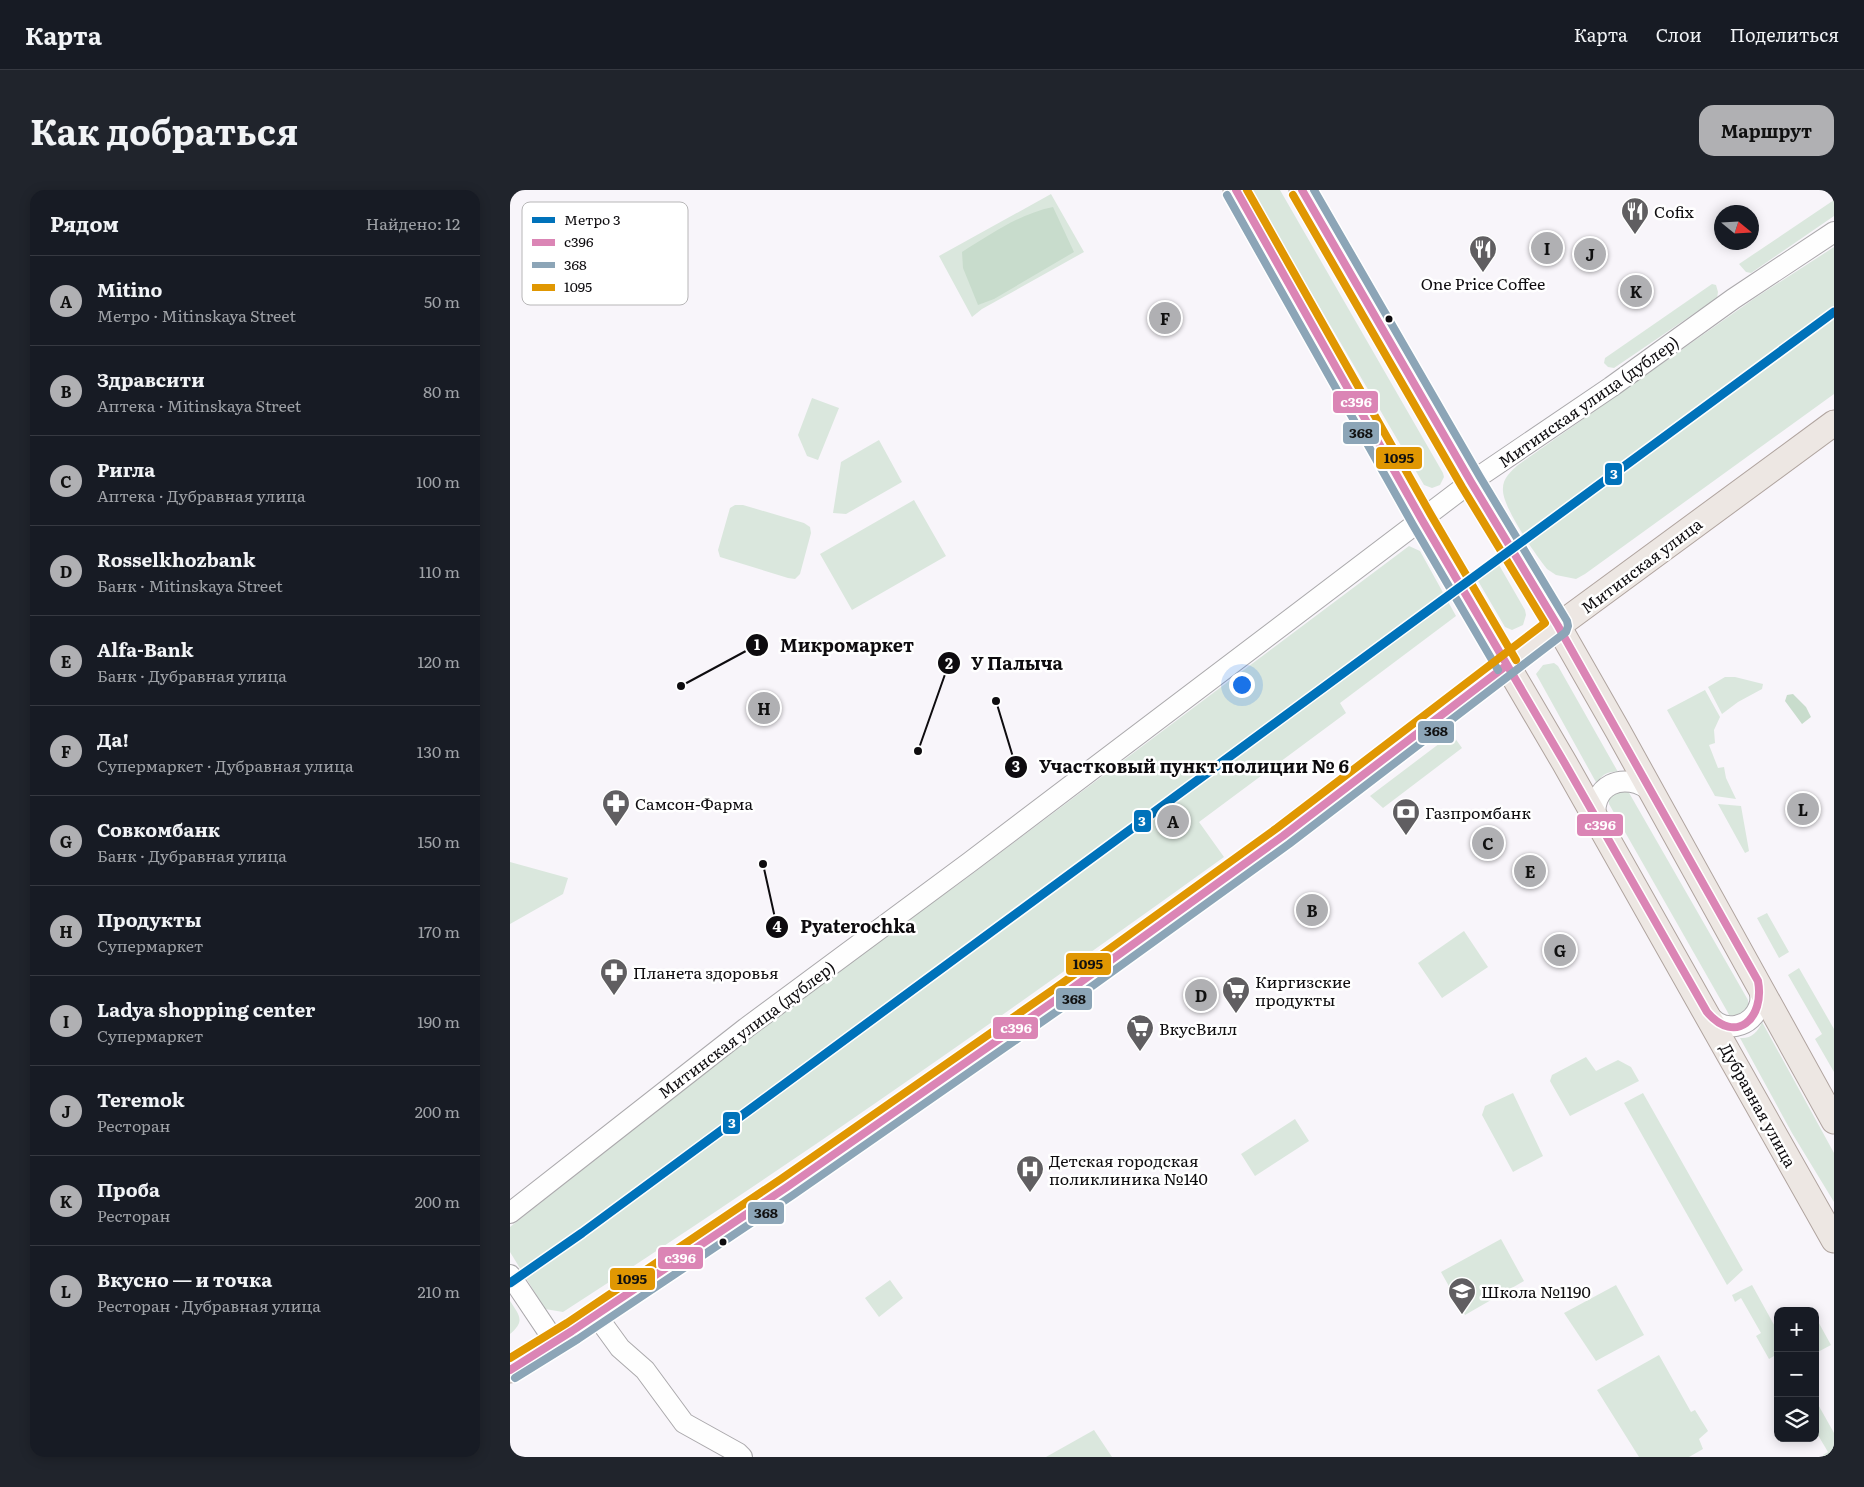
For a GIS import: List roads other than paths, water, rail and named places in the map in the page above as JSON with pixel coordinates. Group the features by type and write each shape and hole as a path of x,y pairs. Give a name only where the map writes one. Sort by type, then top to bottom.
{"main road":[{"name":"Дубравная улица","path":"1236,190 1422,520 1564,762 1597,824 1706,1012 1834,1240"},
{"path":"1302,190 1471,482 1558,626 1653,793 1834,1121"},
{"name":"Митинская улица","path":"510,1370 596,1315 787,1187 1060,997 1283,836 1558,626 1834,423"}],"street":[{"name":"Митинская улица (дублер)","path":"510,1212 746,1028 970,862 1471,482 1603,392 1733,299 1834,232"},
{"path":"1597,824 1595,811 1597,800 1603,791 1612,784 1622,781 1634,781 1644,785 1653,793"},
{"path":"1706,1012 1712,1020 1726,1027 1736,1027 1745,1024 1756,1014 1760,1002 1759,984"},
{"path":"510,1275 555,1342"},
{"path":"596,1315 620,1348 645,1370 684,1424 742,1457"}],"metro line":[{"name":"3","path":"510,1283 582,1233 1834,312"}],"place":[{"name":"Cofix","path":"1635,235"},
{"name":"Ladya shopping center","path":"1547,248"},
{"name":"Teremok","path":"1590,254"},
{"name":"One Price Coffee","path":"1483,273"},
{"name":"Проба","path":"1636,291"},
{"name":"Да!","path":"1165,318"},
{"name":"Микромаркет","path":"681,686"},
{"name":"Участковый пункт полиции № 6","path":"996,701"},
{"name":"Продукты","path":"764,708"},
{"name":"У Палыча","path":"918,751"},
{"name":"Вкусно — и точка","path":"1803,809"},
{"name":"Mitino","path":"1173,821"},
{"name":"Самсон-Фарма","path":"616,827"},
{"name":"Газпромбанк","path":"1406,836"},
{"name":"Ригла","path":"1488,843"},
{"name":"Pyaterochka","path":"763,864"},
{"name":"Alfa-Bank","path":"1530,871"},
{"name":"Здравсити","path":"1312,910"},
{"name":"Совкомбанк","path":"1560,950"},
{"name":"Rosselkhozbank","path":"1201,995"},
{"name":"Планета здоровья","path":"614,996"},
{"name":"Киргизские продукты","path":"1236,1014"},
{"name":"ВкусВилл","path":"1140,1052"},
{"name":"Детская городская поликлиника №140","path":"1030,1193"},
{"name":"Школа №1190","path":"1462,1315"}]}
